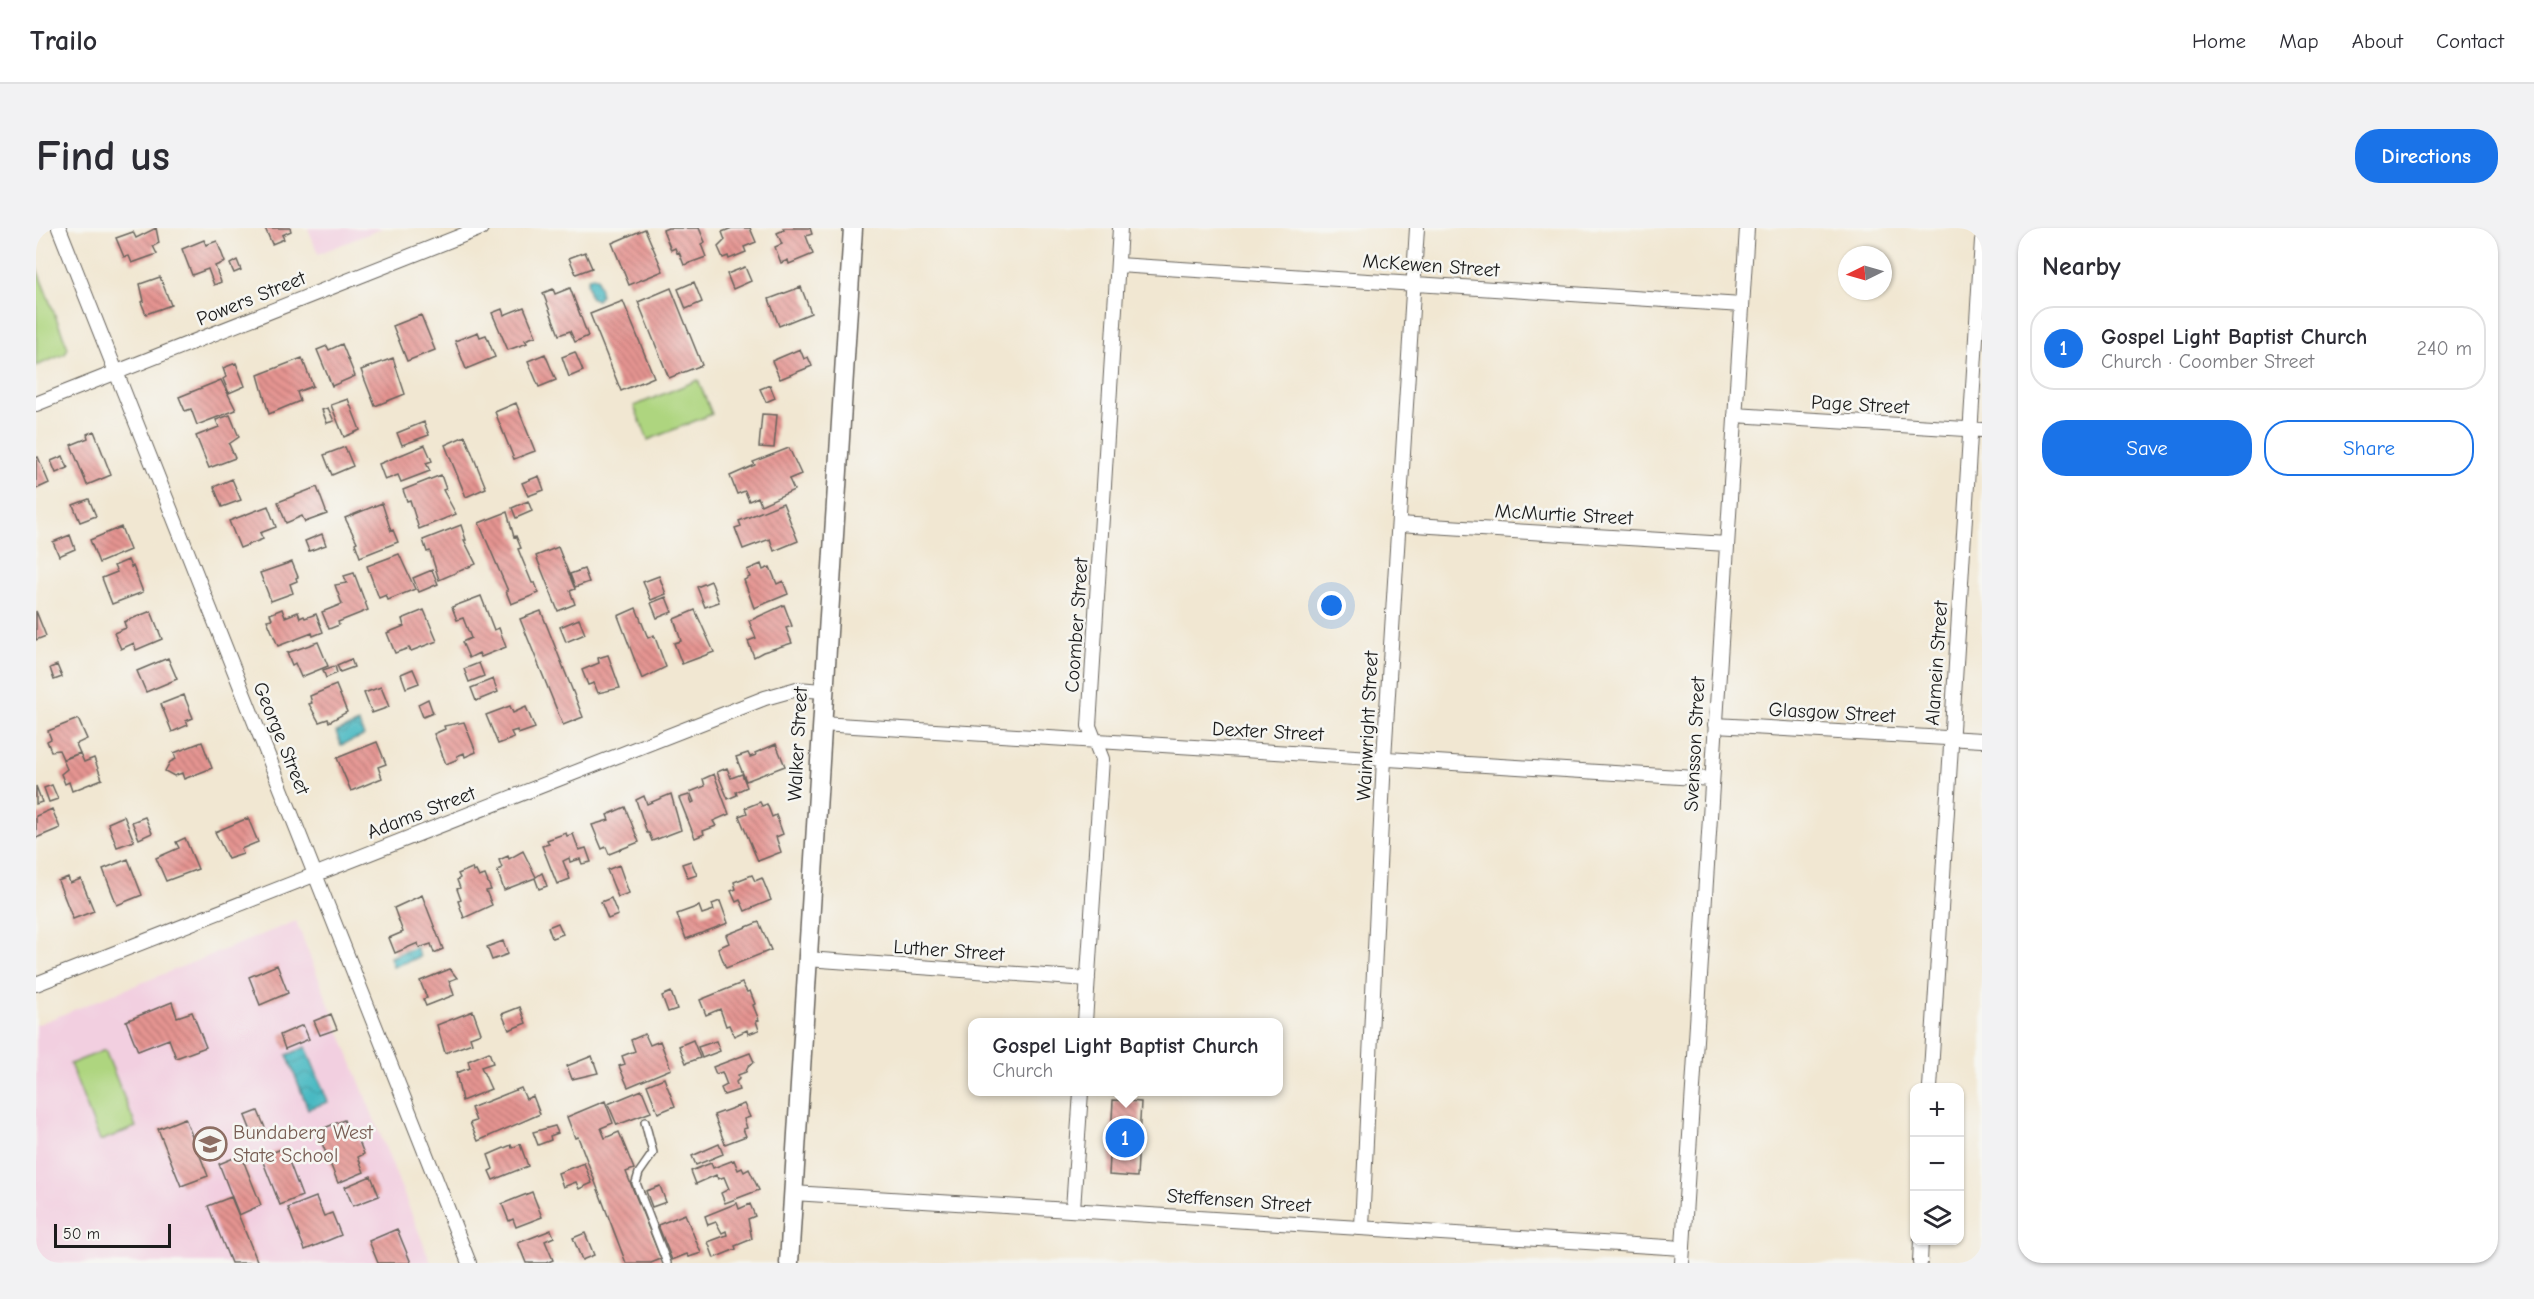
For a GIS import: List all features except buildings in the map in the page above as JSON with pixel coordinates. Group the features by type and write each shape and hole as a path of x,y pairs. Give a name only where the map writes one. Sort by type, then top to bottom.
{"main road":[{"name":"Walker Street","path":"789,1263 852,228"}],"street":[{"name":"George Street","path":"59,228 469,1263"},
{"name":"Powers Street","path":"36,404 481,228"},
{"name":"Coomber Street","path":"1085,1018 1102,759 1089,726 1120,228"},
{"name":"Wainwright Street","path":"1362,1227 1384,758 1417,228"},
{"name":"Svensson Street","path":"1682,1263 1747,228"},
{"name":"Alamein Street","path":"1930,1083 1951,738 1976,430 1982,240"},
{"name":"McKewen Street","path":"1118,265 1742,305"},
{"name":"Page Street","path":"1735,416 1976,430"},
{"name":"McMurtie Street","path":"1399,524 1727,544"},
{"name":"Adams Street","path":"36,984 765,698 798,689 823,691"},
{"name":"Dexter Street","path":"821,724 1712,779"},
{"name":"Glasgow Street","path":"1715,725 1982,740"},
{"name":"Luther Street","path":"807,959 1088,979"},
{"path":"1073,1209 1081,1096"},
{"name":"Steffensen Street","path":"793,1193 1683,1248"},
{"path":"1920,1263 1921,1245"}],"lane":[{"path":"645,1122 653,1153 639,1173 636,1183 667,1263"}],"shaded area":[{"path":"308,228 383,228 318,254"},
{"name":"Bundaberg West State School","path":"296,921 431,1263 36,1263 36,1025"}],"green space":[{"path":"36,267 68,348 65,354 36,366"},
{"path":"698,380 712,414 648,440 634,406"},
{"path":"105,1050 136,1127 100,1141 70,1064"}],"water":[{"path":"589,277 597,278 601,295 597,300 590,297 587,282"},
{"path":"359,723 364,736 341,745 336,732"},
{"path":"416,947 420,957 393,967 390,957"},
{"path":"306,1047 328,1102 308,1109 287,1055"}],"place":[{"name":"Gospel Light Baptist Church","path":"1125,1138"},
{"name":"Bundaberg West State School","path":"210,1144"}]}
